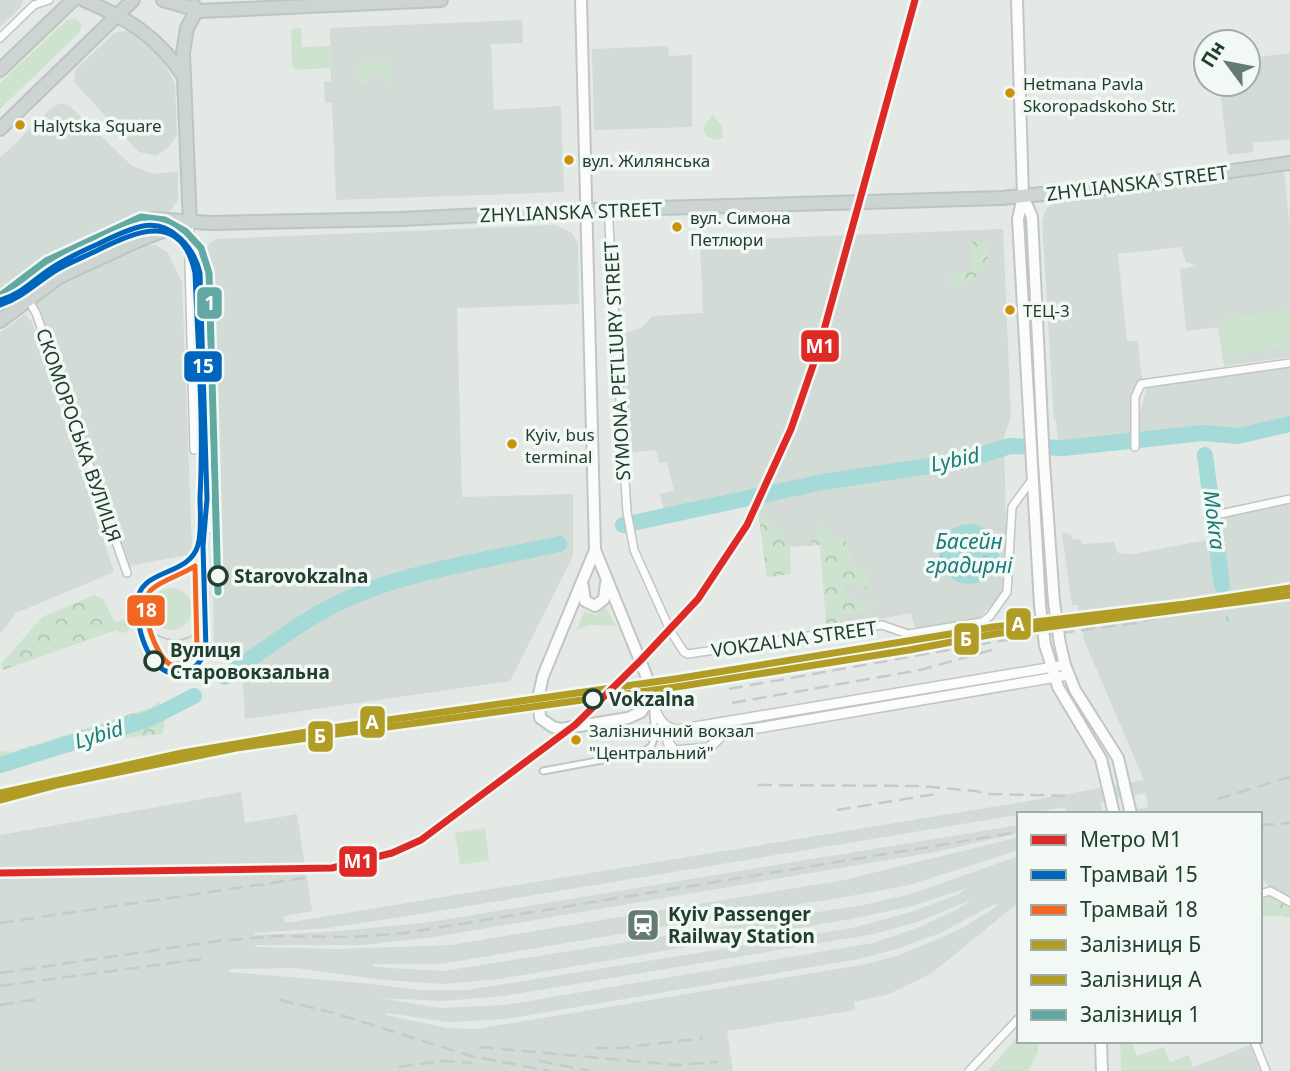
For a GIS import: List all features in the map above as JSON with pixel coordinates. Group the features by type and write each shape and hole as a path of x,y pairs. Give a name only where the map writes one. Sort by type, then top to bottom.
{"main road":[{"path":"0,70 73,0"},
{"path":"84,0 118,15 147,34 169,56 184,77"},
{"path":"0,129 133,0"},
{"path":"163,0 193,5 441,0"},
{"name":"SYMONA PETLIURY STREET","path":"581,0 595,550"},
{"path":"1017,0 1023,196 1018,219 1040,605 1045,645 1053,673 1101,759 1114,812"},
{"path":"188,227 184,77 185,34 193,5"},
{"name":"ZHYLIANSKA STREET","path":"0,298 57,259 126,227 152,219 188,227 608,209 1023,196 1290,163"},
{"path":"1023,196 1032,217 1044,463 1054,602 1060,644 1066,670 1084,706 1118,758 1131,812"},
{"name":"ZHYLIANSKA STREET","path":"0,321 27,298 59,277 101,257 188,227"},
{"path":"595,550 644,671 652,703 628,718 561,729 540,718 539,694 543,676 595,550"},
{"path":"584,581 585,601 595,606 604,599 607,590 605,576"},
{"path":"1101,1043 1102,1071"}],"street":[{"path":"26,14 27,0"},
{"path":"0,38 34,5 49,0"},
{"name":"SYMONA PETLIURY STREET","path":"608,209 627,512"},
{"path":"188,227 194,450"},
{"path":"188,227 205,272 211,529"},
{"name":"СКОМОРОСЬКА ВУЛИЦЯ","path":"27,298 36,313 127,573"},
{"path":"1135,447 1135,397 1141,384 1290,363"},
{"name":"VOKZALNA STREET","path":"627,512 634,550 680,650 688,654 882,625 908,634 982,622 990,616 1007,592 1012,507 1031,481"},
{"path":"1220,514 1290,499"},
{"path":"1053,673 677,730 670,734 668,742 671,749 677,752 709,748 723,734 1053,673 1066,670"},
{"path":"652,703 665,726 677,730"},
{"path":"543,771 640,753 651,747 655,736 652,703"},
{"path":"706,726 713,728 717,739"},
{"path":"1262,893 1270,891 1290,902"},
{"path":"969,1071 1017,1020"},
{"path":"1255,1043 1266,1071"}],"shaded area":[{"path":"0,0 23,0 20,8 0,27"},
{"path":"522,20 523,43 491,44 494,110 561,106 564,192 336,200 332,103 325,103 324,82 331,81 330,28"},
{"path":"127,31 141,37 163,60 175,84 177,135 168,148 156,156 139,152 74,82 76,69 111,36"},
{"path":"668,46 669,56 692,55 692,127 594,130 592,49"},
{"path":"1290,53 1290,139 1253,143 1254,152 1228,155 1221,98 1262,98 1262,56"},
{"path":"62,103 71,107 131,165 154,174 178,171 178,200 170,211 126,220 98,232 41,262 0,291 0,158 52,107"},
{"path":"1284,172 1290,227 1290,357 1224,366 1218,327 1186,331 1180,269 1197,266 1186,262 1181,247 1118,254 1127,341 1138,341 1143,378 1131,419 1133,449 1067,453 1059,449 1054,420 1042,221 1046,209 1055,202"},
{"path":"555,225 571,232 578,243 579,304 457,308 462,497 573,494 573,556 510,681 245,719 241,656 214,656 206,251 209,243 216,239"},
{"path":"1003,229 1011,416 1004,437 1007,571 1002,593 976,621 915,628 911,613 844,626 826,623 820,545 790,547 791,574 767,577 758,510 763,508 762,499 667,523 660,494 674,491 667,462 659,463 656,450 629,453 623,334 641,328 653,316 703,313 700,241"},
{"path":"156,245 168,253 182,283 192,547 188,555 128,566 34,301 93,266 132,248"},
{"path":"25,314 32,322 114,572 16,613 0,634 0,333"},
{"path":"1290,366 1290,419 1234,434 1198,428 1140,435 1140,413 1147,386"},
{"path":"1290,504 1290,900 1262,879 1262,812 1121,812 1148,807 1146,793 1101,802 1102,812 1066,812 1065,807 1017,812 1017,815 439,911 329,928 254,933 327,932 424,923 1017,825 1017,833 935,852 434,937 364,945 255,945 339,949 451,945 844,880 1017,837 1017,851 909,885 440,964 373,964 390,968 443,971 863,905 911,894 1017,857 1017,904 932,973 889,994 854,1002 855,1010 727,1031 733,1071 0,1071 0,835 241,792 245,823 297,814 312,911 284,916 285,923 1144,780 1084,640 1078,605 1072,605 1062,533 1071,534 1072,540 1080,539 1083,544 1114,542 1118,553 1133,554 1206,540 1219,519","holes":["967,888 957,895 914,911 852,928 467,990 417,990 229,972 230,969 296,968 384,980 443,984 499,979 851,919 912,906","973,899 917,928 873,943 505,1005 439,1008 380,998 443,1001 504,996 874,934 917,922","995,904 997,906 964,927 940,938 897,956 861,965 476,1029 447,1028 386,1015 448,1022 506,1019 859,959 938,934"]},
{"path":"1250,1045 1260,1071 1182,1071 1201,1064"}],"green space":[{"path":"75,18 82,24 80,32 0,109 0,83 67,20"},
{"path":"301,28 302,47 330,46 331,68 295,70 292,66 291,29"},
{"path":"390,60 391,83 384,84 383,74 368,75 369,85 359,83 361,63"},
{"path":"712,115 722,125 723,137 718,140 707,137 703,127"},
{"path":"971,242 988,242 988,262 978,270 975,280 950,283 950,273 972,271"},
{"path":"1290,310 1290,346 1225,356 1220,320"},
{"path":"758,510 784,537 791,574 767,577"},
{"path":"1220,516 1227,576 1223,573 1223,585 1216,587 1209,535 1210,518"},
{"path":"817,522 833,538 845,541 856,566 866,571 870,579 866,589 854,582 846,583 845,592 858,606 870,605 873,600 875,608 841,615 842,627 827,629 820,545 808,546 817,533"},
{"path":"171,588 186,594 192,609 186,624 171,630 156,624 150,609 156,594"},
{"path":"94,595 103,599 115,623 125,619 130,627 127,632 120,633 116,630 3,670 1,664 42,617"},
{"path":"606,607 616,626 590,625 577,630 584,611 595,615"},
{"path":"158,702 162,705 165,725 162,734 125,738 0,769 0,751 12,752 150,708"},
{"path":"485,828 489,860 460,865 455,833"},
{"path":"1269,895 1290,907 1290,918 1262,916 1262,898"},
{"path":"1017,1037 1017,1043 1038,1043 1038,1051 1029,1071 988,1071"},
{"path":"1120,1043 1133,1043 1137,1056 1164,1047 1170,1062 1189,1055 1193,1067 1182,1071 1121,1071"}],"water":[{"name":"Басейн градирні","path":"963,524 975,524 994,537 999,554 997,566 986,579 975,584 963,584 944,571 939,560 939,548 952,529"}],"waterway":[{"name":"Lybid","path":"623,525 823,482 962,461 1010,446 1064,448 1203,433 1238,436 1290,424"},
{"name":"Mokra","path":"1205,455 1222,585"},
{"name":"Lybid","path":"225,677 305,622 356,595 431,571 559,544"},
{"path":"1227,617 1228,621"},
{"name":"Lybid","path":"0,765 149,719 194,696"}],"tram line":[{"name":"15","path":"0,300 20,291 74,255 120,233 143,226 154,226 172,232 193,254 200,273 207,499 203,546 206,650 198,664 189,671 173,673 163,670 155,662 143,639 137,615 140,592 146,584 185,563 193,555 199,540 200,385 195,273 189,254 180,241 169,234 143,232 65,265 22,294 0,305"},
{"name":"18","path":"195,566 197,648 187,662 171,665 159,652 150,630 147,597 155,586 195,566"},
{"path":"179,567 147,588 140,605 143,620 152,632 166,639 181,640 195,633 206,618 209,592"},
{"path":"145,640 161,656 179,660 195,653 206,632"}],"railway":[{"path":"729,689 993,642 1135,623 1191,610"},
{"path":"732,703 920,670 992,650"},
{"path":"1217,799 1290,777"},
{"path":"758,785 919,786 988,794 1071,796"},
{"path":"837,810 936,794"},
{"path":"1262,825 1290,823"},
{"path":"0,973 218,941 276,936 353,937 405,933 1017,832"},
{"path":"0,923 305,878"},
{"path":"0,986 209,958"},
{"path":"0,1005 39,999"},
{"path":"280,1000 334,1013 471,1056 550,1071"},
{"path":"595,1048 621,1048 703,1038"},
{"path":"480,1047 676,1065 718,1062"},
{"path":"399,1067 441,1061 472,1063"},
{"path":"539,1061 590,1071"}],"metro line":[{"name":"M1","path":"0,873 332,868 392,853 421,840 575,725 698,599 747,525 791,429 819,348 915,0"}],"rail line":[{"name":"1","path":"0,296 46,261 141,217 165,220 185,231 201,248 209,273 218,592"},
{"name":"A","path":"0,793 182,753 325,729 675,679 993,627 1185,604 1290,588"},
{"name":"Б","path":"0,800 56,785 236,748 676,687 994,634 1290,595"}],"place":[{"name":"Hetmana Pavla Skoropadskoho Str.","path":"1010,93"},
{"name":"Halytska Square","path":"20,125"},
{"name":"вул. Жилянська","path":"569,160"},
{"name":"вул. Симона Петлюри","path":"677,227"},
{"name":"ТЕЦ-3","path":"1010,310"},
{"name":"Kyiv, bus terminal","path":"512,444"},
{"name":"Starovokzalna","path":"218,576"},
{"name":"Вулиця Старовокзальна","path":"154,661"},
{"name":"Vokzalna","path":"593,699"},
{"name":"Залізничний вокзал \"Центральний\"","path":"576,740"},
{"name":"Kyiv Passenger Railway Station","path":"643,925"}]}
